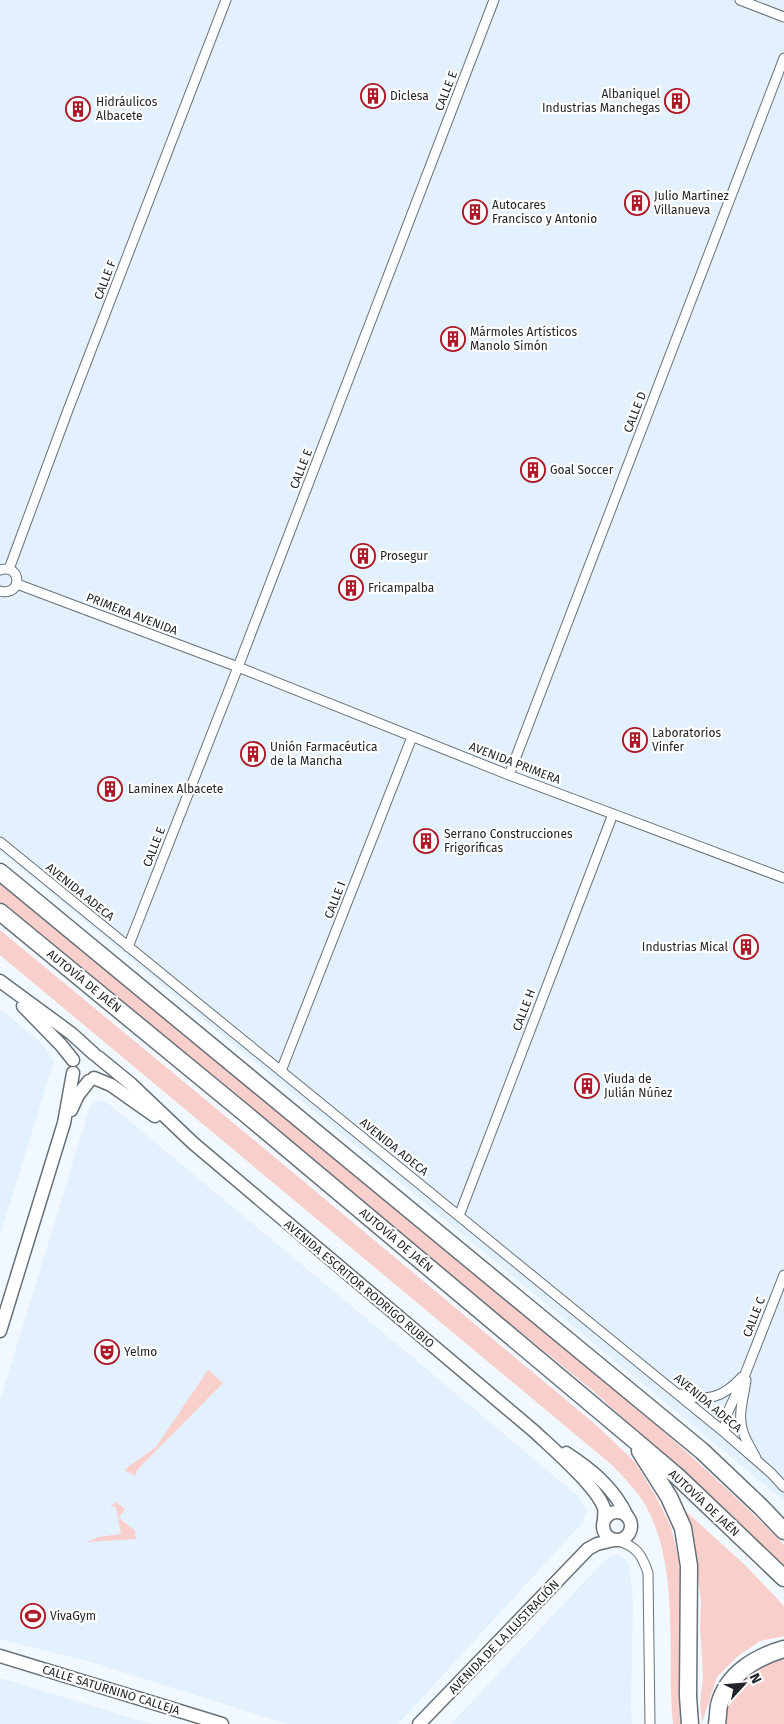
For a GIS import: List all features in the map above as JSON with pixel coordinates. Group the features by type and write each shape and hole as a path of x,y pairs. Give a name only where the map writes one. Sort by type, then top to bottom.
{"highway":[{"path":"0,872 702,1451 784,1524"},
{"name":"AUTOVÍA DE JAÉN","path":"0,912 247,1115 677,1476 784,1578"},
{"path":"632,1438 669,1497 683,1528 689,1566 688,1696 690,1724"},
{"path":"702,1451 784,1531"},
{"path":"717,1724 719,1705 727,1687 738,1674 755,1660 784,1649"}],"street":[{"name":"CALLE F","path":"4,569 68,410 226,0"},
{"name":"CALLE E","path":"128,947 238,668 494,0"},
{"path":"740,0 784,17"},
{"name":"CALLE D","path":"509,775 784,58"},
{"path":"0,592 10,592 17,584 16,574 4,569"},
{"name":"PRIMERA AVENIDA","path":"17,584 238,668"},
{"name":"AVENIDA PRIMERA","path":"238,668 509,775 784,878"},
{"name":"CALLE I","path":"281,1071 412,737"},
{"name":"CALLE H","path":"458,1216 613,814"},
{"name":"AVENIDA ADECA","path":"0,842 724,1432 771,1473 784,1487"},
{"name":"AVENIDA ESCRITOR RODRIGO RUBIO","path":"0,982 72,1034 96,1056 124,1077 184,1136 535,1432 591,1488 600,1500 604,1510 603,1522"},
{"name":"AVENIDA ESCRITOR RODRIGO RUBIO","path":"0,982 62,1044 73,1066"},
{"path":"0,1331 64,1123 73,1066 80,1053 90,1052 96,1056 100,1066 97,1075 78,1096 64,1123"},
{"path":"73,1066 80,1079 91,1080"},
{"name":"AVENIDA ESCRITOR RODRIGO RUBIO","path":"91,1080 111,1085 184,1136"},
{"name":"CALLE C","path":"724,1432 727,1414 748,1368 784,1275"},
{"name":"CALLE C","path":"675,1392 701,1399 714,1397 732,1388 748,1368"},
{"name":"CALLE C","path":"748,1368 741,1415 744,1433 758,1463"},
{"path":"724,1432 730,1430 741,1415"},
{"name":"AVENIDA ESCRITOR RODRIGO RUBIO","path":"535,1432 575,1459 608,1486 622,1505 627,1516"},
{"name":"AVENIDA ADECA","path":"771,1473 784,1477"},
{"path":"616,1541 628,1536 631,1524 627,1516 616,1512 607,1515 603,1522 604,1532 607,1537 616,1541 630,1545 636,1549 644,1560 648,1573 650,1724"},
{"name":"AVENIDA DE LA ILUSTRACIÓN","path":"419,1724 588,1549 603,1522"},
{"name":"AVENIDA DE LA ILUSTRACIÓN","path":"588,1549 597,1544 616,1541"},
{"name":"CALLE SATURNINO CALLEJA","path":"0,1656 222,1724"}],"shaded area":[{"path":"0,0 784,0 784,1501 0,851"},
{"path":"0,884 593,1370 714,1477 784,1545 784,1568 723,1509 592,1390 425,1255 0,903"},
{"path":"0,930 595,1424 635,1462 655,1495 671,1527 679,1561 681,1589 679,1697 683,1724 673,1724 670,1613 664,1558 657,1531 646,1506 630,1484 612,1465 0,955"},
{"path":"0,1009 42,1043 54,1061 0,1235"},
{"path":"97,1100 108,1103 349,1304 579,1497 587,1510 583,1522 398,1724 287,1724 91,1662 0,1639 0,1401 90,1106"},
{"path":"208,1370 223,1383 138,1469 135,1476 124,1470 156,1447"},
{"path":"116,1502 125,1509 119,1518 135,1531 136,1539 87,1542 98,1537 121,1534 116,1507 110,1507"},
{"path":"680,1506 746,1566 784,1606 784,1636 760,1641 738,1656 717,1677 702,1723 700,1705 703,1675 700,1626 701,1601 693,1541"},
{"path":"617,1555 624,1558 629,1564 633,1600 632,1724 451,1724 600,1565 609,1557"},
{"path":"784,1654 784,1724 722,1724 729,1697 740,1680 756,1664"},
{"path":"0,1678 40,1690 151,1724 0,1724"}],"place":[{"name":"Diclesa","path":"373,96"},
{"name":"Albaniquel Industrias Manchegas","path":"677,101"},
{"name":"Hidráulicos Albacete","path":"78,109"},
{"name":"Julio Martínez Villanueva","path":"637,203"},
{"name":"Autocares Francisco y Antonio","path":"475,212"},
{"name":"Mármoles Artísticos Manolo Simón","path":"453,339"},
{"name":"Goal Soccer","path":"533,470"},
{"name":"Prosegur","path":"363,556"},
{"name":"Fricampalba","path":"351,588"},
{"name":"Laboratorios Vinfer","path":"635,740"},
{"name":"Unión Farmacéutica de la Mancha","path":"253,754"},
{"name":"Laminex Albacete","path":"110,789"},
{"name":"Serrano Construcciones Frigoríficas","path":"426,841"},
{"name":"Industrias Mical","path":"746,947"},
{"name":"Viuda de Julián Núñez","path":"587,1086"},
{"name":"Yelmo","path":"107,1352"},
{"name":"VivaGym","path":"33,1616"}]}
